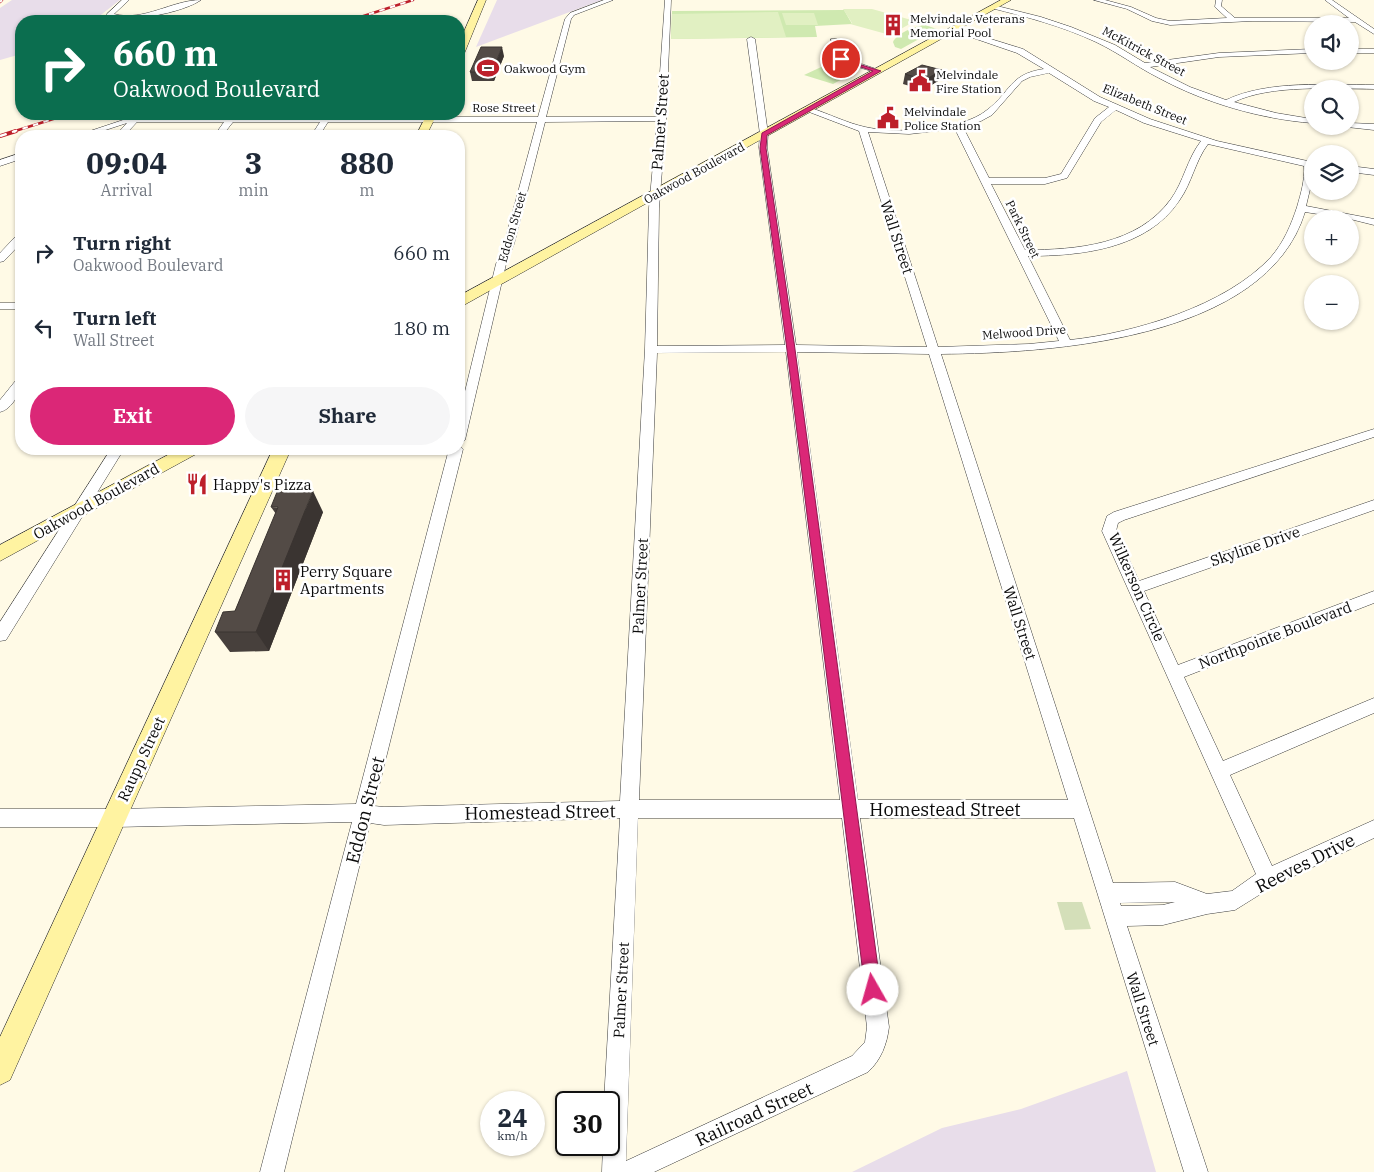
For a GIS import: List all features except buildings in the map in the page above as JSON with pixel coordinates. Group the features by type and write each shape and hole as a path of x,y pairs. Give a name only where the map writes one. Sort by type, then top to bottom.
{"main road":[{"path":"465,40 482,0"},
{"name":"Oakwood Boulevard","path":"465,299 1007,0"},
{"name":"Oakwood Boulevard","path":"0,554 181,455"},
{"name":"Raupp Street","path":"0,1070 279,455"}],"street":[{"path":"112,15 110,13 126,0"},
{"path":"143,15 198,0"},
{"name":"Eddon Street","path":"465,416 499,279 501,264 509,244 569,16 610,0"},
{"name":"Palmer Street","path":"614,1172 615,1107 651,349 654,208 658,193 656,180 662,119 668,0"},
{"path":"1097,0 1129,8 1163,22 1304,20"},
{"path":"1219,0 1218,7 1233,20"},
{"path":"1328,0 1349,15"},
{"name":"McKitrick Street","path":"993,7 1036,17 1077,31 1112,47 1142,66 1181,86 1228,102 1304,119"},
{"path":"1359,22 1374,32"},
{"name":"Elizabeth Street","path":"952,29 1008,46 1031,57 1080,89 1152,123 1206,141 1304,163"},
{"path":"751,39 764,134 763,148 791,348 850,808"},
{"path":"834,41 841,59 878,71"},
{"path":"1359,51 1374,52"},
{"path":"1142,66 1220,55 1304,52"},
{"path":"808,110 863,129 918,131 958,126 976,121 989,114 1021,78 1034,73 1052,70"},
{"path":"1228,102 1248,95 1282,90 1317,87 1374,87"},
{"path":"986,181 1045,181 1064,176 1098,120 1115,107"},
{"name":"Rose Street","path":"465,117 542,120 662,119"},
{"path":"125,130 135,120"},
{"name":"Rose Street","path":"97,130 121,122 135,120"},
{"path":"223,130 231,120"},
{"name":"Park Street","path":"958,126 1066,343"},
{"path":"1359,126 1374,127"},
{"name":"Wall Street","path":"863,129 1196,1172"},
{"path":"1021,253 1058,253 1094,248 1123,239 1150,225 1165,213 1176,200 1194,156 1206,141"},
{"path":"0,163 15,158"},
{"path":"1359,170 1374,172"},
{"name":"Melwood Drive","path":"651,349 933,350 1013,348 1066,343 1116,335 1160,324 1199,309 1227,295 1261,272 1282,250 1296,228 1304,196"},
{"path":"1301,208 1374,222"},
{"path":"0,259 15,243"},
{"path":"0,306 15,306"},
{"path":"0,408 15,389"},
{"name":"Wilkerson Circle","path":"1268,878 1109,531 1112,520 1119,516 1374,433"},
{"path":"0,635 113,455"},
{"name":"Eddon Street","path":"272,1172 454,455"},
{"name":"Skyline Drive","path":"1136,588 1374,505"},
{"name":"Northpointe Boulevard","path":"1175,673 1374,598"},
{"path":"1219,771 1374,705"},
{"name":"Homestead Street","path":"0,818 114,818 364,813 384,816 630,810 850,808 1079,809"},
{"name":"Railroad Street","path":"628,1172 860,1064 874,1049 878,1026 850,808"},
{"name":"Reeves Drive","path":"1114,916 1163,914 1235,900 1268,878 1374,829"},
{"name":"Reeves Drive","path":"1106,893 1175,892 1207,904"}],"shaded area":[{"path":"12,0 120,0 101,15 15,15 15,56 0,60 0,8"},
{"path":"497,0 602,0 476,47"},
{"path":"1127,1071 1156,1172 852,1172 942,1128 1021,1109"}],"green space":[{"path":"843,9 872,9 915,21 890,35 850,24 852,23"},
{"path":"844,10 852,24 815,26 817,37 671,39 672,11"},
{"path":"778,12 786,37 671,39 672,14"},
{"path":"782,13 814,13 818,25 786,25"},
{"path":"925,25 937,29 901,49 895,47 893,42 902,33"},
{"path":"832,62 859,70 833,84 804,75"},
{"path":"1057,902 1082,902 1091,929 1065,930"}],"railway":[{"path":"367,15 413,0"},
{"path":"18,130 50,120"},
{"path":"0,136 15,131"}],"place":[{"name":"Melvindale Veterans Memorial Pool","path":"893,25"},
{"name":"Oakwood Gym","path":"488,68"},
{"name":"Melvindale Fire Station","path":"920,81"},
{"name":"Melvindale Police Station","path":"888,118"},
{"name":"Happy's Pizza","path":"197,484"},
{"name":"Perry Square Apartments","path":"283,580"}],"route":[{"path":"841,59 878,71 764,134 763,148 790,342 873,990"}]}
